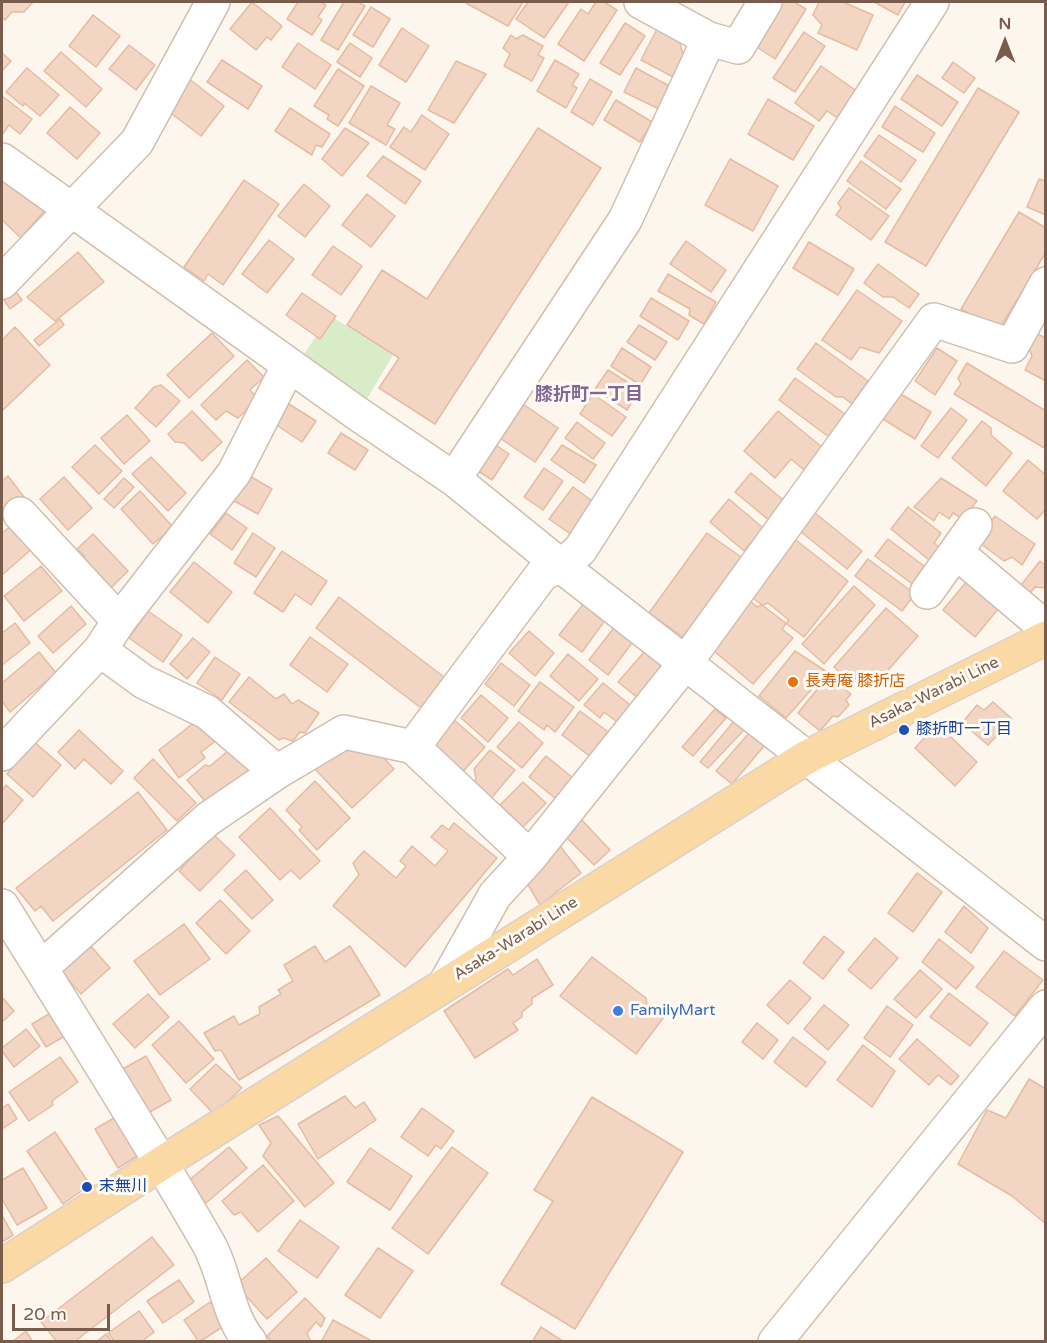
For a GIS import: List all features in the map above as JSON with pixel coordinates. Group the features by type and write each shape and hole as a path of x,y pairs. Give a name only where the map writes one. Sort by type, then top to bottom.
{"main road":[{"name":"Asaka-Warabi Line","path":"2,1266 807,757 1046,638"}],"street":[{"path":"641,2 709,39 738,47 765,2"},
{"path":"413,747 543,573 561,566 580,550 932,2"},
{"path":"2,282 137,142 207,4"},
{"path":"454,479 625,220 709,39"},
{"path":"2,160 289,365 454,479 561,566 1046,945"},
{"path":"446,984 495,895 530,857 686,662 934,320 1012,346 1046,284"},
{"path":"2,754 100,650 119,621 234,473 289,365"},
{"path":"20,514 119,621"},
{"path":"927,592 975,525"},
{"path":"956,552 1046,628"},
{"path":"100,650 144,682 207,712 277,772"},
{"path":"41,968 208,819 277,772 344,732 413,747 530,857"},
{"path":"2,906 162,1163 212,1248 238,1337"},
{"path":"775,1341 1046,1007"}],"green space":[{"path":"329,315 393,355 358,414 302,358"}],"building":[{"path":"2,2 33,2 24,12 12,12 5,20 2,17"},
{"path":"252,2 282,26 271,40 267,37 256,50 230,29"},
{"path":"298,2 321,2 326,5 318,17 322,20 312,35 287,19"},
{"path":"344,2 358,2 365,6 338,50 321,40"},
{"path":"464,2 523,2 508,26"},
{"path":"528,2 569,2 544,38 516,19"},
{"path":"596,2 604,2 617,10 584,61 558,44 581,9 588,14"},
{"path":"778,2 794,2 806,9 775,59 751,43"},
{"path":"819,2 843,2 873,15 857,50 818,33 822,25 813,15"},
{"path":"874,2 905,2 898,15"},
{"path":"371,7 390,19 373,47 353,35"},
{"path":"93,15 120,36 96,67 69,46"},
{"path":"625,23 645,36 620,75 600,63"},
{"path":"402,28 429,46 406,82 379,65"},
{"path":"657,29 680,43 685,63 677,79 641,60"},
{"path":"804,32 825,46 795,92 773,78"},
{"path":"511,35 516,39 523,35 543,46 538,55 544,58 532,81 504,66 510,54 503,48"},
{"path":"298,43 331,65 315,89 282,67"},
{"path":"350,43 372,58 360,77 337,62"},
{"path":"129,45 155,65 136,90 109,69"},
{"path":"61,52 102,89 86,107 44,71"},
{"path":"2,53 11,61 2,71"},
{"path":"222,60 262,86 248,109 207,82"},
{"path":"555,60 579,74 572,85 577,88 566,108 537,91"},
{"path":"456,61 486,74 454,123 428,110"},
{"path":"953,62 975,78 964,93 942,78"},
{"path":"821,66 858,92 839,119 827,111 819,121 795,103"},
{"path":"27,68 59,95 40,116 6,92"},
{"path":"636,68 671,87 659,109 624,92"},
{"path":"338,69 364,86 338,126 327,119 329,115 314,106"},
{"path":"917,75 958,102 942,126 901,99"},
{"path":"188,78 224,106 201,136 164,108"},
{"path":"590,79 612,92 593,125 571,112"},
{"path":"371,86 400,103 387,125 395,129 386,145 349,123"},
{"path":"978,88 1019,112 926,266 885,242"},
{"path":"2,96 32,119 20,134 9,125 2,135"},
{"path":"768,99 814,126 793,160 748,134"},
{"path":"616,100 652,122 640,142 604,120"},
{"path":"895,106 935,133 923,152 882,127"},
{"path":"70,107 100,133 77,159 47,133"},
{"path":"290,108 330,134 322,147 316,145 312,155 275,131"},
{"path":"422,115 449,134 425,170 390,147 404,127 411,132"},
{"path":"345,128 369,143 342,176 322,159"},
{"path":"538,128 601,168 435,424 379,388 399,358 347,325 382,270 427,299"},
{"path":"879,135 916,160 901,182 864,156"},
{"path":"383,156 421,181 405,204 367,176"},
{"path":"730,159 778,186 753,231 705,205"},
{"path":"861,161 901,189 886,209 847,181"},
{"path":"2,177 47,208 21,238 2,220"},
{"path":"1039,179 1046,181 1046,215 1027,207"},
{"path":"244,180 279,204 223,285 208,274 204,281 184,267"},
{"path":"304,184 330,206 305,237 278,216"},
{"path":"849,188 889,216 871,240 836,215 841,208 838,203"},
{"path":"367,194 395,216 371,247 342,225"},
{"path":"1019,212 1046,228 1046,252 998,331 961,309"},
{"path":"269,240 294,259 267,293 242,274"},
{"path":"686,241 726,270 711,292 670,264"},
{"path":"809,242 854,269 838,295 793,268"},
{"path":"333,246 362,266 341,295 312,275"},
{"path":"78,252 104,282 55,321 27,297"},
{"path":"878,264 919,294 909,308 893,297 883,297 864,283"},
{"path":"668,274 716,302 704,324 689,315 690,309 658,291"},
{"path":"13,288 22,300 10,309 2,297"},
{"path":"857,290 902,321 879,353 860,347 851,360 822,340"},
{"path":"302,293 336,316 320,339 286,315"},
{"path":"651,298 689,321 678,340 640,316"},
{"path":"60,319 64,325 39,346 34,340"},
{"path":"639,325 667,342 655,360 627,342"},
{"path":"15,327 50,365 2,411 2,340"},
{"path":"212,333 234,356 189,398 167,375"},
{"path":"1037,334 1046,338 1046,381 1025,370 1032,356 1029,348"},
{"path":"816,343 868,381 852,404 843,397 836,397 797,369"},
{"path":"622,348 651,367 640,385 611,366"},
{"path":"937,348 957,361 935,395 915,381"},
{"path":"247,360 264,377 250,390 258,399 238,418 226,411 216,420 201,405"},
{"path":"967,363 1046,411 1046,449 954,394 961,384 958,378"},
{"path":"608,370 640,390 627,410 595,389"},
{"path":"795,378 845,414 829,437 779,400"},
{"path":"161,385 180,401 156,427 135,408 154,387"},
{"path":"899,393 931,412 915,439 883,419"},
{"path":"593,394 626,417 612,436 580,414"},
{"path":"517,400 558,428 535,462 494,434"},
{"path":"289,404 316,421 302,442 275,424"},
{"path":"951,408 967,420 938,458 921,446"},
{"path":"192,411 222,442 202,461 184,443 175,442 168,434"},
{"path":"778,411 823,448 804,470 791,459 775,478 744,451"},
{"path":"127,415 150,441 124,464 101,438"},
{"path":"982,421 991,428 991,435 1012,453 986,486 952,458"},
{"path":"577,422 605,443 593,459 565,438"},
{"path":"341,433 368,450 355,470 328,453"},
{"path":"490,441 509,454 492,480 472,467"},
{"path":"95,445 122,471 99,494 72,467"},
{"path":"562,445 596,465 584,483 551,460"},
{"path":"151,457 186,493 168,511 132,474"},
{"path":"1028,460 1046,475 1046,509 1037,519 1003,491"},
{"path":"544,468 563,481 543,510 524,497"},
{"path":"243,472 272,489 258,514 229,498"},
{"path":"751,473 787,503 771,522 735,492"},
{"path":"8,476 24,497 2,515 2,481"},
{"path":"64,477 92,508 68,530 40,499"},
{"path":"124,478 134,487 114,508 104,499"},
{"path":"941,478 977,501 963,519 953,513 949,519 939,512 934,521 914,507"},
{"path":"573,487 595,503 572,535 549,519"},
{"path":"140,491 173,527 153,544 121,509"},
{"path":"729,499 763,528 744,551 710,522"},
{"path":"908,507 941,533 934,543 944,551 934,564 891,529"},
{"path":"226,513 247,528 232,550 210,534"},
{"path":"815,513 862,551 847,569 800,531"},
{"path":"995,516 1035,544 1022,565 1012,557 1004,561 977,541"},
{"path":"15,523 34,547 2,575 2,533"},
{"path":"253,533 275,548 256,577 234,563"},
{"path":"707,533 741,557 683,637 649,613"},
{"path":"93,534 128,571 109,590 81,560 85,557 77,549"},
{"path":"792,537 848,581 804,637 745,592"},
{"path":"888,539 928,569 915,586 875,556"},
{"path":"282,551 327,581 311,605 295,594 283,612 254,593"},
{"path":"868,559 915,594 902,611 855,576"},
{"path":"1040,561 1046,566 1046,588 1035,587 1030,593 1021,585"},
{"path":"194,562 232,592 208,623 170,592"},
{"path":"41,566 62,591 24,621 4,596"},
{"path":"967,581 999,608 975,637 943,610"},
{"path":"854,586 875,605 824,664 802,644"},
{"path":"339,597 444,677 421,708 316,628"},
{"path":"747,598 757,607 768,603 789,620 782,629 793,638 753,684 707,645"},
{"path":"584,603 606,619 582,652 559,635"},
{"path":"71,606 86,624 53,653 38,636"},
{"path":"886,608 918,636 876,684 862,672 852,683 834,667"},
{"path":"148,611 182,635 163,662 129,638"},
{"path":"15,623 30,643 2,665 2,633"},
{"path":"616,625 635,639 608,675 589,660"},
{"path":"529,631 554,653 535,676 509,653"},
{"path":"310,637 348,664 327,692 290,665"},
{"path":"193,638 210,652 187,679 170,664"},
{"path":"645,651 664,667 638,698 618,682"},
{"path":"795,651 827,672 786,718 759,696"},
{"path":"39,652 56,673 10,712 2,701 2,683"},
{"path":"568,654 598,679 579,701 550,676"},
{"path":"215,657 240,674 222,700 197,683"},
{"path":"501,663 530,685 514,706 485,684"},
{"path":"828,676 851,694 846,700 849,705 838,717 833,716 820,731 798,713"},
{"path":"249,677 276,699 284,694 292,704 298,700 319,713 305,733 300,732 293,741 283,738 279,740 229,702"},
{"path":"540,682 574,707 555,732 547,725 544,730 518,711"},
{"path":"603,683 635,709 621,725 604,712 600,718 584,705"},
{"path":"481,695 508,718 488,742 461,718"},
{"path":"993,702 1012,719 988,745 962,723 977,705 984,710"},
{"path":"715,709 726,718 693,756 682,747"},
{"path":"580,711 611,734 592,758 562,735"},
{"path":"200,718 217,740 201,752 205,758 179,778 159,750"},
{"path":"453,719 485,747 458,777 432,742"},
{"path":"735,720 745,729 708,768 700,762"},
{"path":"519,722 543,743 522,768 497,747"},
{"path":"937,724 977,762 955,786 915,748"},
{"path":"79,730 123,771 111,784 84,759 75,769 58,752"},
{"path":"749,733 764,746 732,784 716,771"},
{"path":"34,742 61,765 33,797 7,774"},
{"path":"370,743 394,769 352,808 312,766 352,744"},
{"path":"234,746 254,771 210,807 187,780 205,765 210,766"},
{"path":"490,750 515,770 488,802 473,790 476,778 474,769"},
{"path":"546,756 573,778 556,799 529,777"},
{"path":"153,759 196,803 177,821 134,778"},
{"path":"315,781 350,818 317,850 299,830 302,827 286,810"},
{"path":"523,782 546,803 523,827 500,805"},
{"path":"6,785 23,800 2,824 2,791"},
{"path":"138,792 167,830 53,921 41,906 35,911 16,888"},
{"path":"270,808 320,861 300,879 291,870 280,880 239,837"},
{"path":"581,819 610,850 594,865 564,835"},
{"path":"454,823 497,858 405,967 333,906 359,875 353,863 364,851 396,878 406,866 400,861 412,846 435,866 448,851 431,837 442,825 449,830"},
{"path":"213,834 235,855 200,891 179,871"},
{"path":"560,846 581,873 540,905 523,876"},
{"path":"246,870 273,900 252,919 224,890"},
{"path":"917,873 942,892 913,932 888,913"},
{"path":"220,900 250,931 226,954 196,923"},
{"path":"964,906 988,928 971,953 945,932"},
{"path":"184,924 210,959 160,995 134,961"},
{"path":"824,936 844,952 823,979 803,963"},
{"path":"875,938 898,958 871,989 848,970"},
{"path":"939,939 974,967 956,989 922,962"},
{"path":"89,944 110,968 81,994 59,969"},
{"path":"315,946 325,962 350,946 380,995 239,1080 221,1050 215,1051 204,1033 234,1016 239,1025 260,1014 259,1007 281,994 278,990 293,981 284,965"},
{"path":"1004,951 1043,980 1015,1016 976,987"},
{"name":"FamilyMart","path":"592,957 646,998 647,1005 664,1017 636,1054 560,996"},
{"path":"537,959 553,985 532,998 532,1004 522,1012 522,1017 513,1023 518,1030 475,1058 444,1011 508,969 513,975"},
{"path":"920,970 942,989 916,1018 894,999"},
{"path":"790,980 811,998 788,1024 767,1005"},
{"path":"949,993 988,1023 970,1046 930,1017"},
{"path":"148,994 169,1017 135,1048 113,1024"},
{"path":"2,997 14,1011 2,1022"},
{"path":"824,1005 849,1025 828,1050 804,1029"},
{"path":"887,1006 913,1025 890,1057 864,1038"},
{"path":"54,1011 68,1034 46,1047 32,1024"},
{"path":"179,1021 214,1059 186,1083 152,1045"},
{"path":"757,1023 778,1040 763,1059 742,1042"},
{"path":"26,1029 40,1046 14,1067 2,1048"},
{"path":"793,1037 826,1062 806,1087 774,1062"},
{"path":"917,1039 959,1076 951,1085 938,1075 929,1085 899,1059"},
{"path":"863,1045 895,1071 872,1107 837,1080"},
{"path":"146,1056 171,1100 146,1114 121,1070"},
{"path":"60,1057 78,1082 52,1101 53,1105 29,1121 9,1092"},
{"path":"216,1064 242,1088 214,1114 190,1089"},
{"path":"1029,1079 1046,1089 1046,1224 1012,1196 958,1164 987,1110 1006,1118"},
{"path":"345,1096 355,1108 364,1102 376,1120 318,1159 298,1124"},
{"path":"592,1097 683,1152 575,1329 501,1284 553,1201 534,1190"},
{"path":"8,1104 17,1119 2,1129 2,1108"},
{"path":"422,1108 454,1131 441,1149 436,1145 428,1156 401,1137"},
{"path":"121,1114 144,1152 118,1168 95,1129"},
{"path":"278,1116 334,1183 305,1207 263,1156 271,1143 259,1125"},
{"path":"55,1132 90,1185 63,1204 27,1151"},
{"path":"229,1147 247,1168 206,1203 187,1182"},
{"path":"452,1147 488,1173 428,1254 392,1228"},
{"path":"370,1148 412,1176 390,1210 347,1182"},
{"path":"263,1165 294,1201 258,1232 241,1212 234,1215 222,1201"},
{"path":"23,1168 47,1208 17,1225 2,1199 2,1180"},
{"path":"2,1215 13,1235 2,1242"},
{"path":"300,1220 339,1247 317,1278 278,1251"},
{"path":"152,1237 174,1265 74,1342 57,1342 41,1322"},
{"path":"378,1248 413,1271 380,1318 345,1295"},
{"path":"266,1258 297,1292 267,1319 236,1285"},
{"path":"179,1280 194,1302 163,1323 147,1301"},
{"path":"305,1298 325,1318 321,1327 316,1322 307,1333 311,1342 272,1342 267,1336"},
{"path":"210,1302 227,1324 199,1342 184,1320"},
{"path":"139,1311 154,1332 141,1342 115,1342 108,1333"},
{"path":"333,1320 370,1340 369,1342 321,1342"},
{"path":"541,1327 564,1342 532,1342"},
{"path":"26,1331 33,1342 12,1342"},
{"path":"106,1334 112,1342 96,1342"}],"place":[{"name":"長寿庵 膝折店","path":"793,682"},
{"name":"膝折町一丁目","path":"904,730"},
{"name":"FamilyMart","path":"618,1011"},
{"name":"末無川","path":"87,1187"}],"district":[{"name":"膝折町一丁目","path":"589,395"}]}
